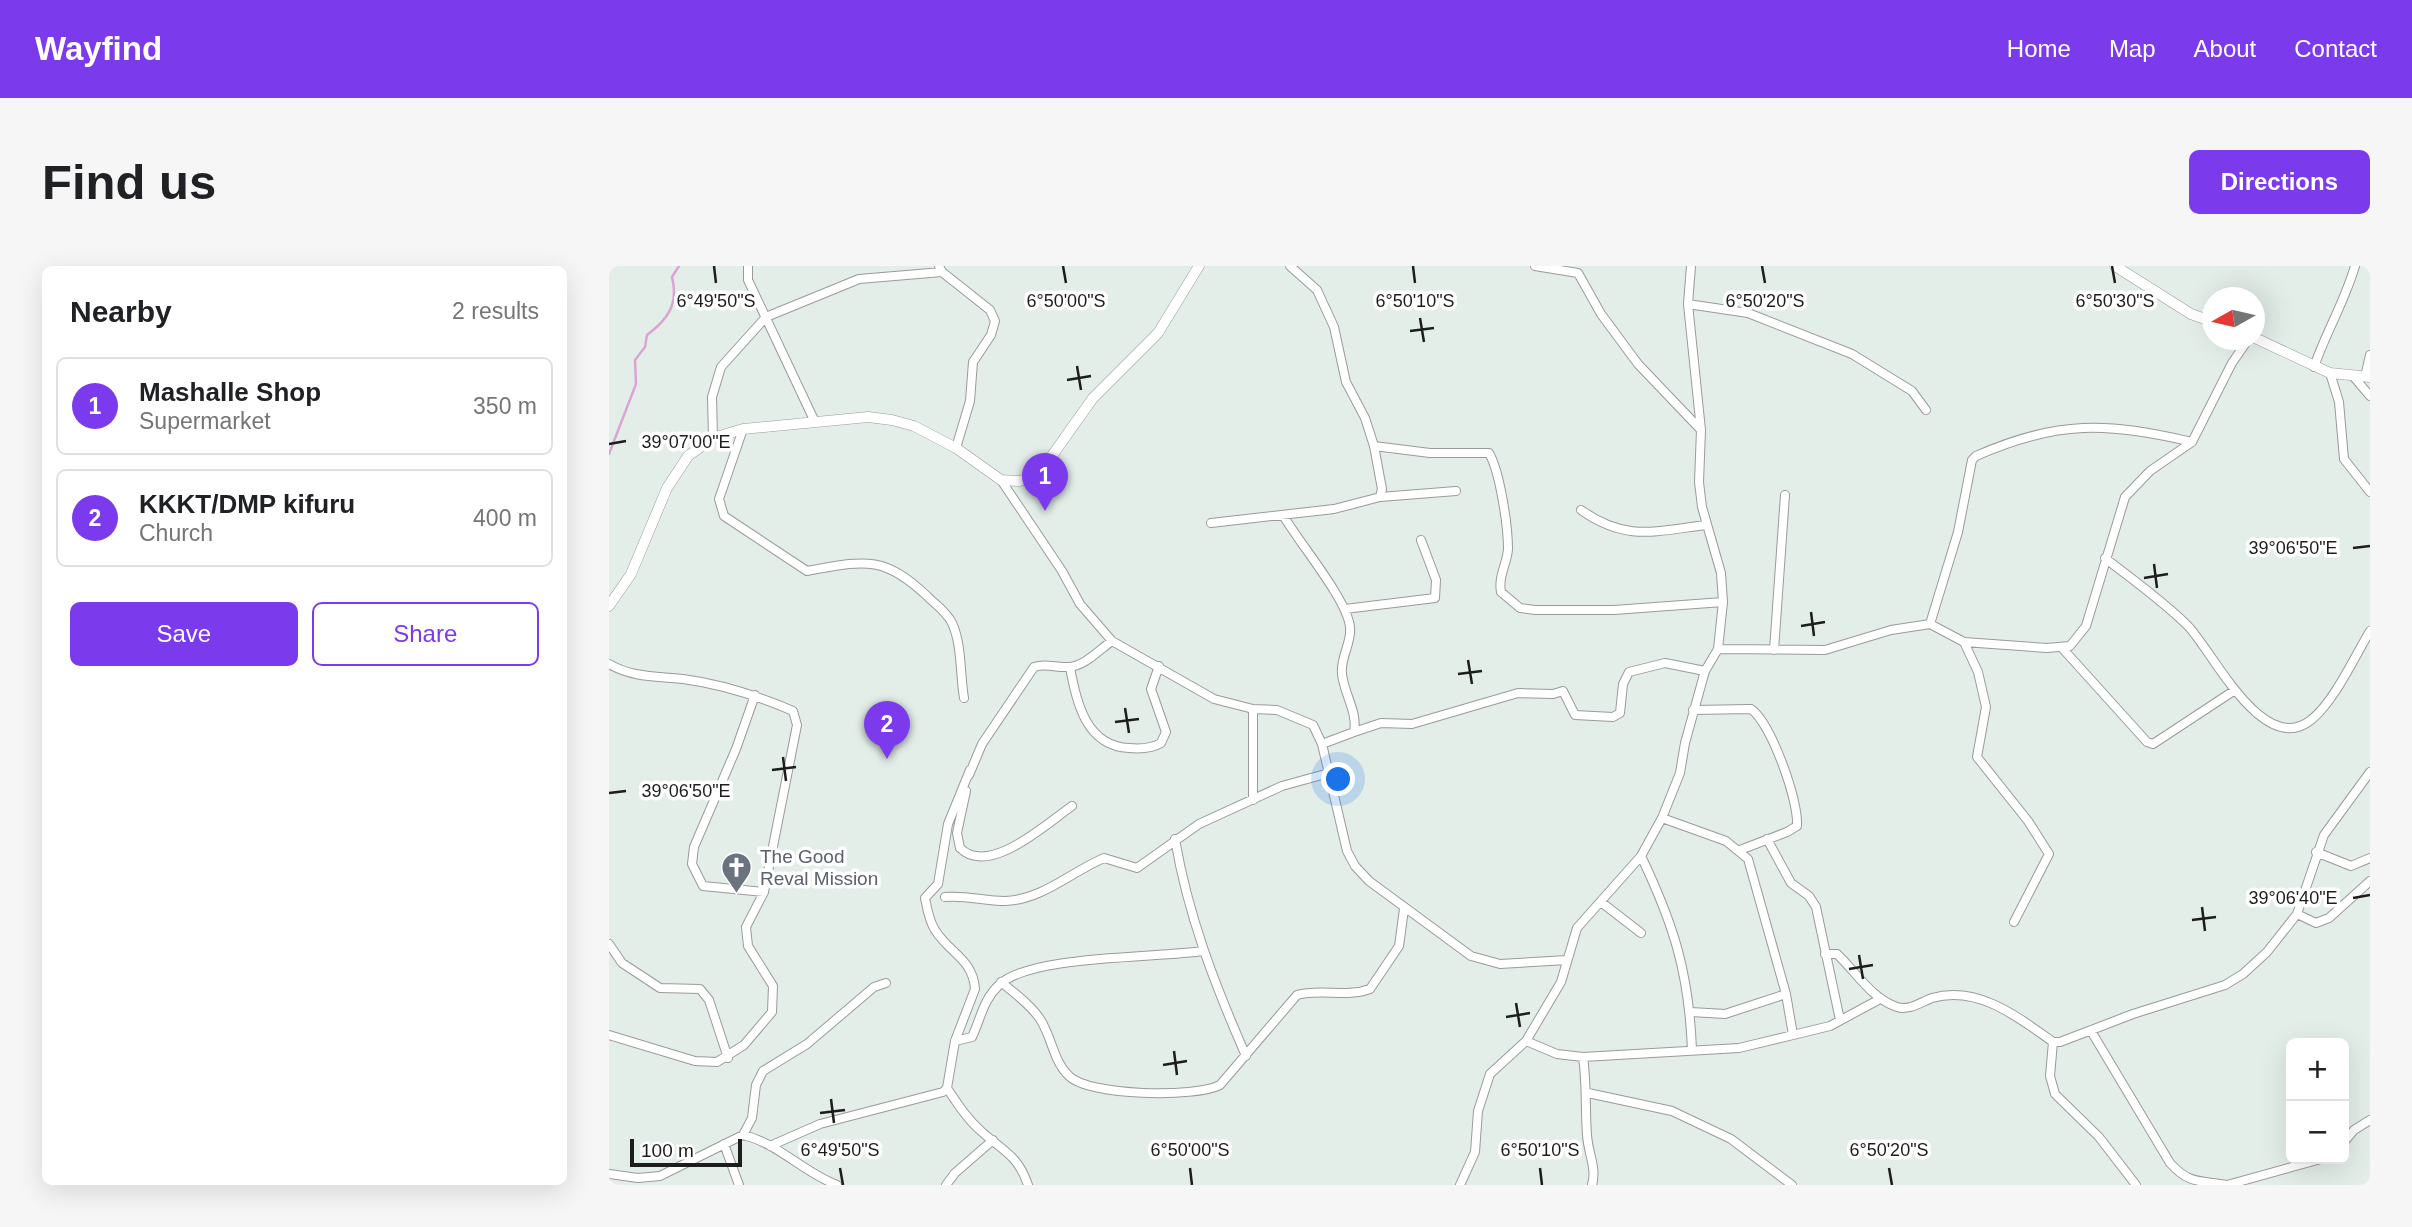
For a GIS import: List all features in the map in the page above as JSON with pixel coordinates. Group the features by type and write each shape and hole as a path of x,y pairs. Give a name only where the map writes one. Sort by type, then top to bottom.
{"street":[{"path":"748,266 748,280 815,422"},
{"path":"1001,480 1020,481 1044,467 1093,398 1157,333 1199,266"},
{"path":"1290,266 1312,285 1323,300 1334,327 1346,382 1365,418 1374,446 1382,489 1380,497"},
{"path":"1535,266 1578,273 1601,314 1639,364 1701,430"},
{"path":"1460,1185 1475,1153 1478,1111 1490,1074 1526,1041 1551,1003 1577,928 1641,856 1662,818 1680,773 1693,710 1705,671 1718,649 1723,603 1721,573 1706,525 1699,482 1701,430 1688,304 1691,266"},
{"path":"2115,266 2191,314 2202,318"},
{"path":"2314,367 2325,332 2343,299 2355,266"},
{"path":"713,438 712,397 721,367 766,317 859,279 940,269 991,310 995,321 991,335 973,362 970,401 956,447"},
{"path":"1688,304 1748,313 1852,354 1912,391 1926,410"},
{"path":"2265,343 2314,367 2330,373 2353,376 2368,377 2370,355"},
{"path":"1718,649 1825,650 1891,630 1930,624 1964,642 2063,649 2078,639 2086,626 2120,511 2130,490 2150,471 2192,442 2241,350"},
{"path":"2330,373 2339,402 2344,459 2370,492"},
{"path":"2353,376 2370,396"},
{"path":"609,606 631,574 667,488 688,456 713,438 743,429 869,417 914,426 956,447 1001,480 1062,571 1080,604 1112,640 1214,699 1253,709 1277,710 1299,716 1313,725 1322,744 1347,851 1355,866 1404,909 1471,956 1487,962 1500,964 1567,960"},
{"path":"1930,624 1958,532 1972,460 1976,456 2048,432 2078,427 2124,428 2192,442"},
{"path":"743,429 719,499 723,516 807,571 853,563 876,564 893,568 907,577 953,623 964,698"},
{"path":"1374,446 1430,453 1489,453 1498,482 1508,547 1500,579 1500,592 1520,608 1614,610 1723,603"},
{"path":"1211,523 1333,509 1380,497 1456,491"},
{"path":"1774,650 1785,495"},
{"path":"1581,510 1596,521 1626,533 1706,525"},
{"path":"1283,515 1345,609 1351,631 1341,670 1355,716 1354,732"},
{"path":"1345,609 1435,598 1436,580 1421,540"},
{"path":"2105,558 2188,627 2235,690 2261,718 2274,724 2289,727 2311,719 2327,699 2370,631"},
{"path":"770,1146 820,1124 943,1092 947,1088 955,1041 975,989 965,960 935,931 925,898 938,884 948,824 982,744 1034,667 1070,668 1083,663 1112,640"},
{"path":"1964,642 1978,671 1986,707 1977,757 2028,821 2049,853 2014,922"},
{"path":"2063,649 2147,742 2153,744 2235,690"},
{"path":"1322,744 1381,723 1412,724 1518,693 1553,694 1563,691 1575,715 1613,717 1620,713 1625,677 1629,672 1665,663 1705,671"},
{"path":"609,664 647,677 681,679 755,695 793,711 797,725 764,892 746,927 745,936 773,986 775,999 772,1012 727,1058 717,1062 695,1061 609,1035"},
{"path":"1070,668 1077,701 1093,732 1114,747 1143,748 1161,743 1166,732 1151,689 1159,666"},
{"path":"755,695 731,761 694,847 692,864 703,886 764,892"},
{"path":"1253,709 1253,800"},
{"path":"1693,710 1751,709 1766,725 1775,742 1798,820 1794,829 1740,850"},
{"path":"970,771 957,833 960,848 971,857 996,856 1072,806"},
{"path":"1825,954 1837,954 1880,999 1904,1009 1933,998 1981,997 2053,1042 2091,1031 2236,980 2267,952 2297,915 2316,852 2342,808 2370,772"},
{"path":"945,897 966,896 1007,901 1054,887 1104,858 1137,868 1199,824 1282,786 1329,773"},
{"path":"1662,818 1693,828 1740,850 1753,871 1769,941 1786,994 1793,1035"},
{"path":"1175,839 1189,908 1203,951 1246,1056"},
{"path":"1767,839 1791,883 1808,896 1816,907 1840,1020"},
{"path":"2316,852 2351,866 2370,858"},
{"path":"1641,856 1669,919 1681,956 1691,1012 1692,1050"},
{"path":"2297,915 2316,923 2329,918 2370,881"},
{"path":"1601,902 1641,933"},
{"path":"1001,982 1040,1019 1060,1065 1070,1078 1085,1086 1172,1093 1213,1088 1246,1056 1257,1038 1297,995 1307,992 1347,994 1370,989 1399,946 1404,909"},
{"path":"609,944 622,963 660,988 700,989 709,1000 727,1058"},
{"path":"955,1041 972,1037 984,1005 1001,982 1055,962 1111,960 1203,951"},
{"path":"609,1174 638,1178 660,1176 743,1135 752,1118 756,1085 764,1071 807,1044 874,987 886,983"},
{"path":"1691,1012 1725,1014 1786,994"},
{"path":"1526,1041 1557,1054 1583,1057 1739,1048 1830,1026 1880,999"},
{"path":"2091,1031 2170,1163 2181,1176 2194,1182 2227,1185 2303,1164"},
{"path":"2053,1042 2050,1076 2055,1094 2099,1137 2136,1185"},
{"path":"1583,1057 1588,1093 1587,1137 1595,1171 1592,1185"},
{"path":"947,1088 963,1112 1013,1156 1028,1185"},
{"path":"1588,1093 1672,1111 1731,1139 1792,1185"},
{"path":"2349,1136 2370,1120"},
{"path":"743,1135 770,1146 812,1175 837,1185"},
{"path":"946,1185 993,1140"},
{"path":"724,1144 739,1185"}],"waterway":[{"path":"609,454 636,384 635,360 645,347 647,335 670,311 674,296 672,277 679,266"}],"place":[{"name":"Mashalle Shop","path":"1045,511"},
{"name":"KKKT/DMP kifuru","path":"887,759"},
{"name":"The Good Reval Mission","path":"737,894"}]}
